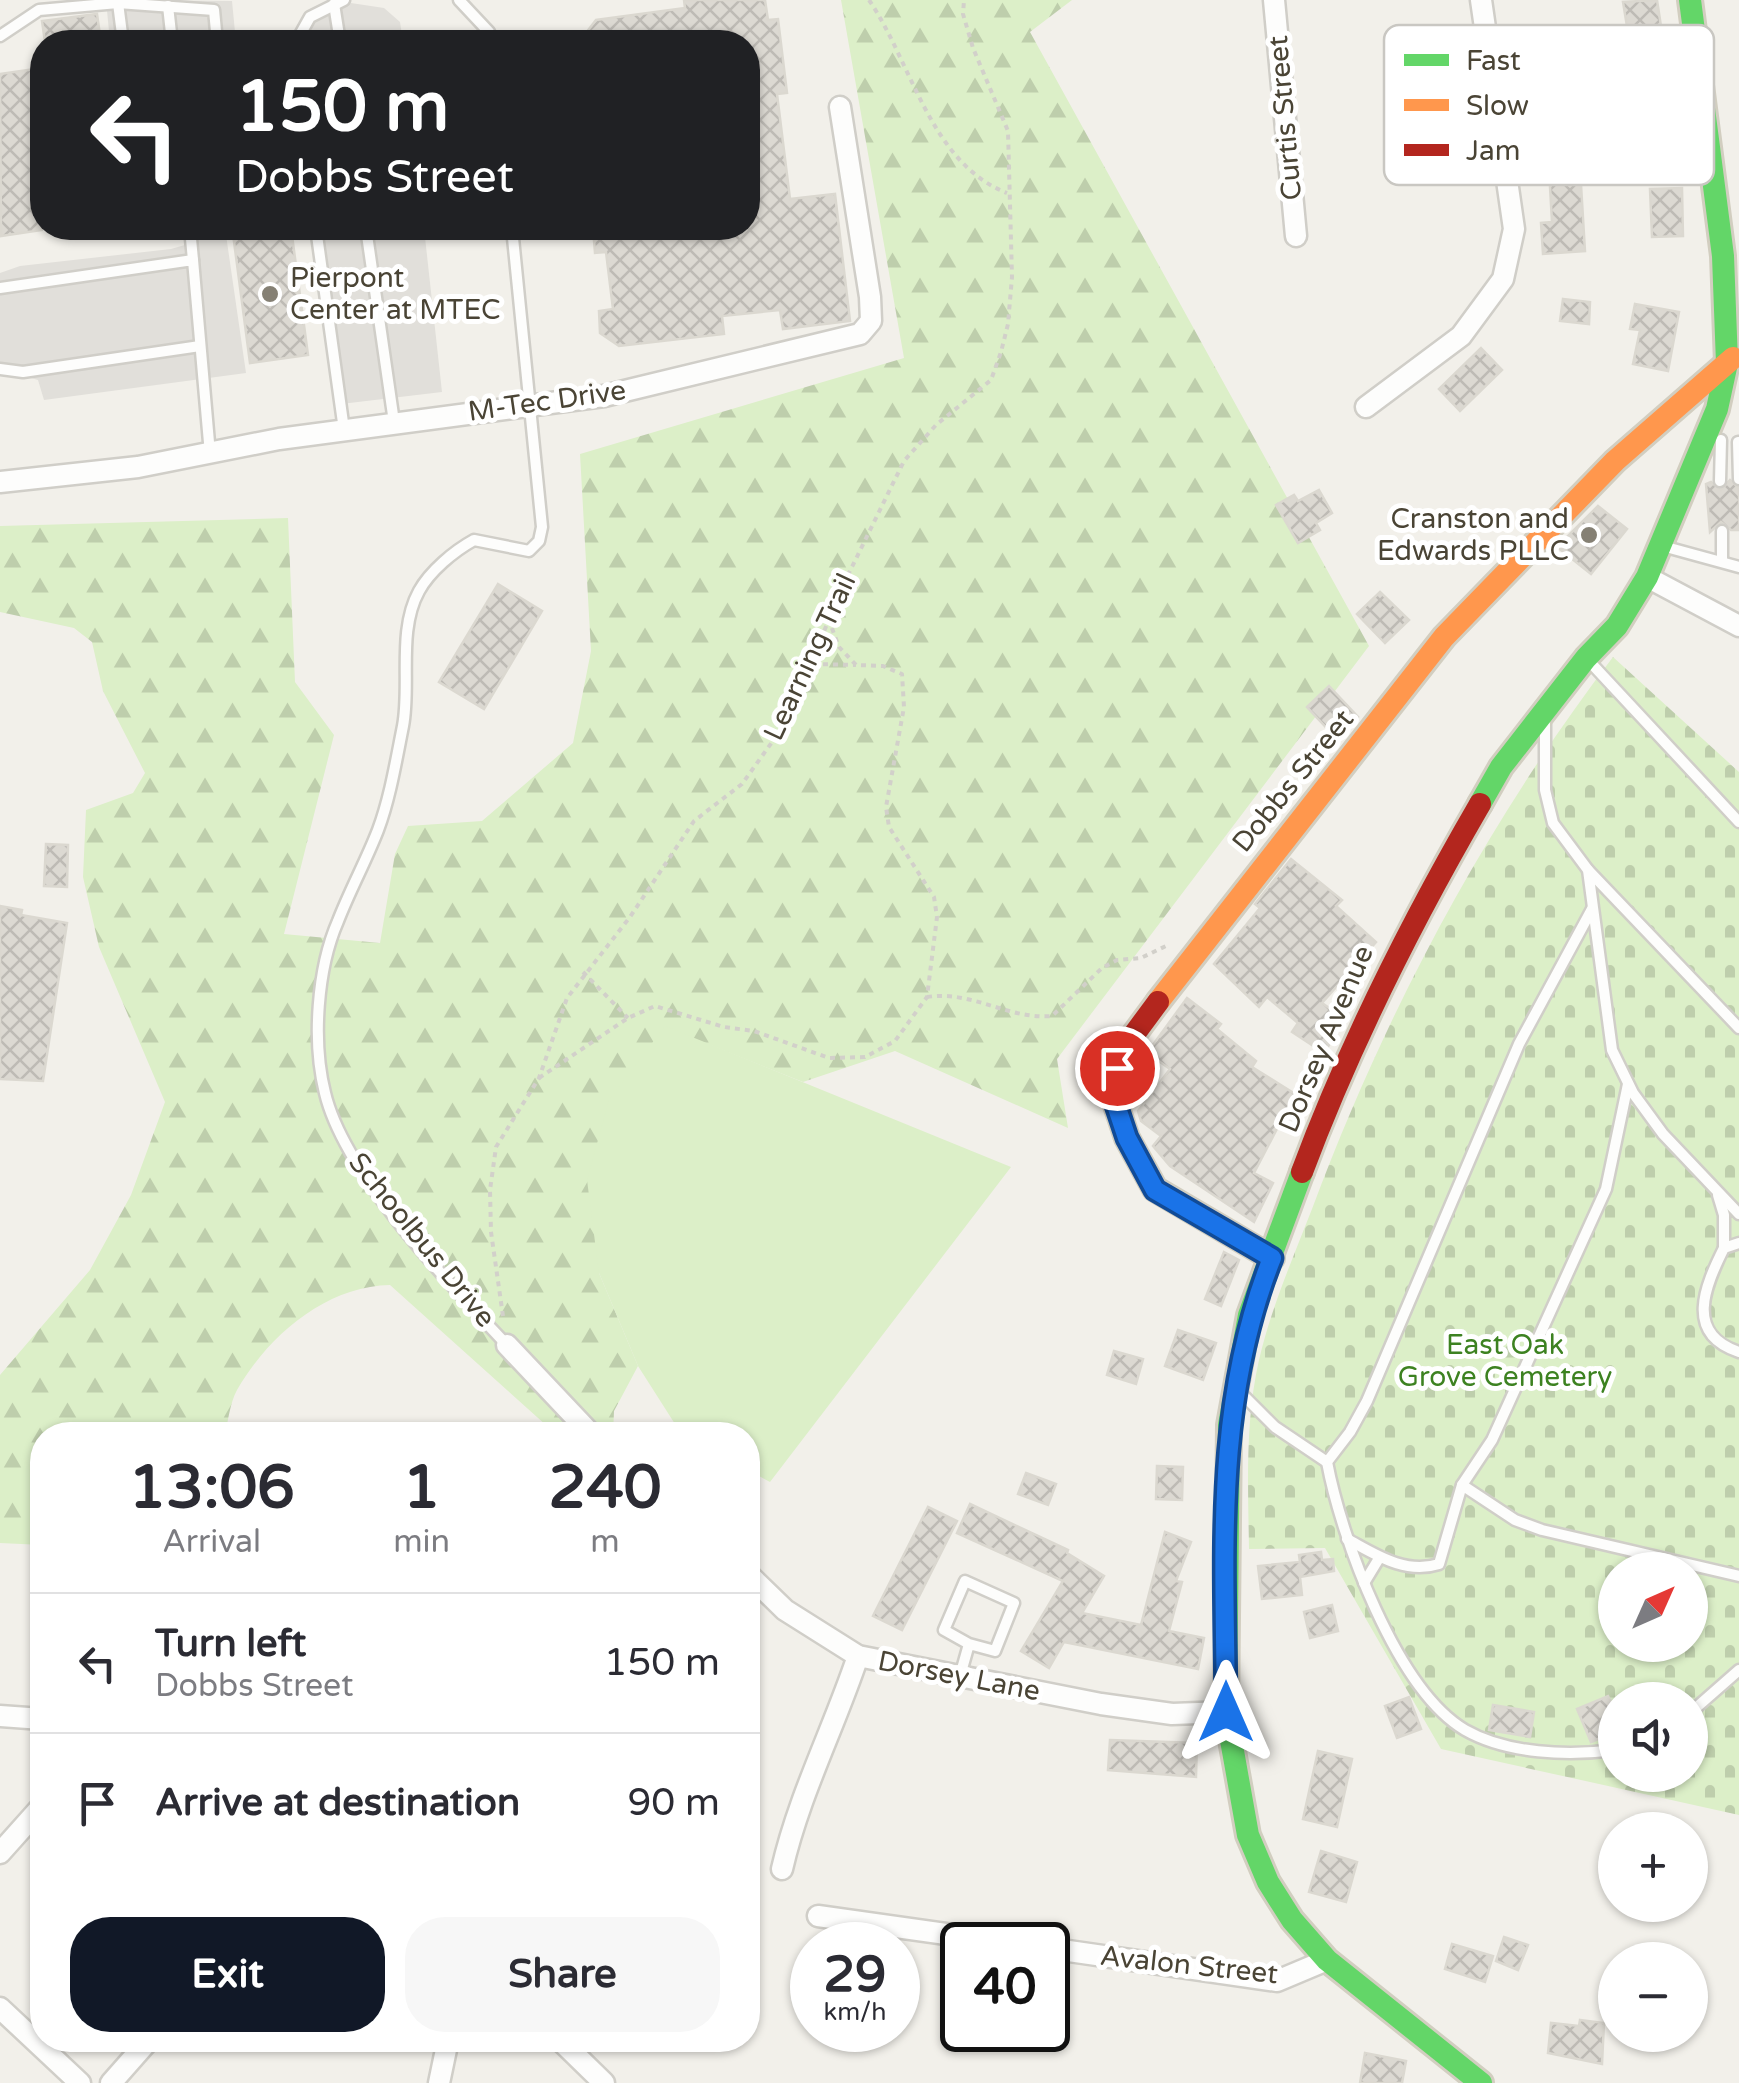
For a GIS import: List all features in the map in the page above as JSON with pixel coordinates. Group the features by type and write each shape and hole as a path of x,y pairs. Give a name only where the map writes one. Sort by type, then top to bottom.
{"street":[{"name":"Curtis Street","path":"1274,0 1296,236"},
{"path":"1482,0 1485,25"},
{"name":"Dorsey Avenue","path":"1690,0 1693,25"},
{"name":"M-Tec Drive","path":"0,482 210,455 394,422 604,396 860,334 871,321 870,298 840,107"},
{"path":"1366,407 1461,336 1503,279 1514,229 1507,185"},
{"name":"Dorsey Avenue","path":"1481,2083 1327,1960 1268,1882 1248,1835 1226,1712 1225,1480 1235,1385 1249,1315 1327,1104 1404,933 1502,767 1586,658 1616,626 1647,576 1713,438 1718,409 1735,362 1714,185"},
{"name":"Dobbs Street","path":"1272,1258 1155,1190 1127,1138 1110,1087 1124,1048 1411,684 1444,636 1615,462 1735,362"},
{"path":"1647,576 1739,626"},
{"name":"Schoolbus Drive","path":"507,1345 580,1422"},
{"path":"760,1586 785,1610 858,1656"},
{"name":"Dorsey Lane","path":"782,1869 800,1799 839,1713 858,1656 1172,1714 1226,1712"},
{"path":"0,1716 30,1718"},
{"path":"0,1853 30,1819"},
{"path":"818,1916 940,1933"},
{"name":"Avalon Street","path":"1070,1951 1277,1981 1327,1960"},
{"path":"0,2008 30,2036"},
{"path":"47,2052 80,2083"},
{"path":"110,2083 139,2052"},
{"path":"439,2083 445,2052"},
{"path":"572,2052 604,2083"}],"lane":[{"path":"460,0 486,30"},
{"path":"299,30 310,17 339,2 340,30"},
{"path":"118,3 121,30"},
{"path":"0,36 38,10 118,3 214,10 216,30"},
{"path":"168,6 171,30"},
{"path":"191,240 210,455"},
{"path":"318,240 344,430"},
{"path":"368,240 394,422"},
{"path":"513,240 532,405"},
{"path":"0,288 193,260"},
{"path":"0,369 23,372 200,346"},
{"name":"Schoolbus Drive","path":"507,1345 375,1190 336,1130 324,1091 319,1042 324,976 336,923 380,825 394,768 404,720 410,617 419,590 459,548 474,540 529,550 538,541 542,498 532,405"},
{"path":"1720,481 1713,438 1739,442 1739,479"},
{"path":"1722,531 1722,562"},
{"path":"1660,546 1739,566"},
{"path":"1586,658 1739,822"},
{"path":"1545,714 1544,790 1553,822 1588,870 1739,1028"},
{"path":"1588,870 1612,1050 1628,1084 1664,1134 1739,1214"},
{"path":"1327,1462 1350,1432 1366,1401 1519,1044 1592,909"},
{"path":"1346,1538 1378,1560 1413,1566 1439,1564 1462,1486 1492,1440 1606,1190 1628,1084"},
{"path":"1714,1187 1724,1215 1724,1248 1705,1286 1704,1322 1724,1347 1739,1352"},
{"path":"1724,1248 1739,1243"},
{"path":"1235,1385 1275,1426 1327,1462 1346,1538 1364,1583 1405,1661 1434,1700 1462,1728 1500,1745 1598,1753"},
{"path":"1462,1486 1515,1520 1542,1530 1739,1576"},
{"path":"1364,1583 1378,1560"},
{"path":"965,1582 1014,1603 994,1651 969,1644 944,1630 965,1582"},
{"path":"960,1676 969,1644"},
{"path":"1708,1699 1739,1670"},
{"path":"1725,1686 1739,1688"}],"path":[{"path":"869,0 957,158 981,183 1007,193"},
{"name":"Learning Trail","path":"507,1345 490,1190 496,1147 539,1078 568,998 583,972 630,917 694,821 742,784 786,724 904,461 936,425 990,380 1008,324 1012,276 1008,131 973,48 963,14 964,0"},
{"path":"830,623 839,648 856,665"},
{"path":"539,1078 628,1018 655,1006 724,1028 754,1032 829,1058 865,1056 895,1040 928,997 937,918 934,897 890,827 886,807 904,708 902,674 883,666 813,664"},
{"path":"928,997 945,995 998,1004 1017,1016 1052,1016 1117,960 1140,958 1164,945 1205,941"},
{"path":"583,972 628,1018"}],"green space":[{"path":"841,0 1072,0 1030,32 1369,646 1057,1059 1068,1128 895,1051 803,1082 665,1027 599,1273 638,1366 614,1411 614,1422 543,1422 390,1285 366,1288 322,1304 282,1333 237,1390 228,1422 30,1422 30,1544 0,1543 0,1375 90,1270 131,1195 165,1102 99,947 83,877 86,810 133,793 145,773 103,691 92,642 74,628 0,612 0,526 288,518 295,682 334,735 284,934 380,943 395,854 408,826 482,821 573,743 591,651 580,454 904,358"},
{"name":"East Oak Grove Cemetery","path":"1613,657 1739,772 1739,1815 1635,1792 1708,1792 1708,1682 1598,1682 1598,1784 1441,1749 1325,1548 1249,1549 1251,1406 1259,1360 1290,1265 1341,1135 1406,992 1522,786"},
{"path":"665,1026 1011,1167 770,1482 760,1477 760,1422 674,1422 638,1366 599,1273 587,1180 609,1100"}],"shaded area":[{"path":"106,0 232,1 235,30 109,30"},
{"path":"331,0 384,8 400,22 401,30 306,30 310,9"},
{"path":"227,240 246,373 44,400 38,380 0,369 0,273 20,266 171,249 195,242"},
{"path":"323,240 425,240 442,392 341,404"}],"building":[{"path":"684,0 765,0 768,20 778,19 787,93 777,94 790,199 835,194 850,321 783,329 780,310 722,316 724,334 619,346 600,333 599,311 613,309 606,252 595,253 594,240 760,240 760,30 588,30 596,20 685,8"},
{"path":"1657,0 1661,25 1627,25 1623,2"},
{"path":"97,14 99,30 43,30 42,21"},
{"path":"30,70 30,232 1,236 0,74"},
{"path":"1550,185 1581,185 1585,251 1543,254 1541,223 1552,222"},
{"path":"1682,188 1683,236 1652,237 1650,189"},
{"name":"Pierpont Center at MTEC","path":"234,240 293,240 308,355 250,363"},
{"path":"1563,299 1590,302 1589,324 1560,321"},
{"path":"1635,304 1679,312 1668,371 1633,364 1640,330 1630,329"},
{"path":"1481,348 1502,370 1460,411 1439,389"},
{"path":"1730,480 1739,488 1739,530 1731,530 1721,522 1710,532 1706,484 1711,482 1721,490"},
{"path":"1319,490 1332,513 1316,523 1320,530 1298,543 1276,505 1294,495 1298,501"},
{"name":"Cranston and Edwards PLLC","path":"1598,506 1627,529 1591,574 1557,547"},
{"path":"498,584 542,611 484,709 439,682"},
{"path":"1380,592 1409,620 1385,643 1357,614"},
{"path":"1329,686 1358,717 1336,738 1307,707"},
{"path":"46,844 68,845 67,887 44,886"},
{"path":"1291,859 1342,900 1336,906 1376,942 1322,1003 1345,1019 1324,1053 1292,1032 1298,1023 1267,997 1259,1007 1214,964 1260,908 1255,904"},
{"path":"0,906 22,910 21,915 67,923 43,1081 0,1079"},
{"path":"1187,998 1221,1024 1217,1029 1256,1061 1252,1067 1295,1094 1254,1173 1273,1183 1254,1222 1170,1166 1153,1146 1161,1136 1141,1121 1138,1111 1170,1069 1147,1053"},
{"path":"1224,1252 1239,1260 1221,1306 1205,1299"},
{"path":"1178,1330 1216,1343 1203,1380 1165,1366"},
{"path":"1114,1351 1143,1359 1136,1384 1107,1375"},
{"path":"1157,1466 1183,1467 1182,1500 1156,1499"},
{"path":"1026,1473 1056,1484 1048,1505 1018,1494"},
{"path":"970,1504 1068,1550 1067,1553 1104,1576 1082,1613 1141,1625 1165,1532 1191,1542 1176,1581 1182,1582 1169,1631 1204,1638 1198,1669 1064,1642 1049,1668 1021,1651 1063,1581 957,1533"},
{"path":"928,1507 957,1521 902,1630 873,1616"},
{"path":"1321,1552 1322,1560 1333,1559 1334,1571 1300,1577 1302,1595 1262,1599 1258,1566 1300,1562 1299,1555"},
{"path":"1332,1605 1338,1631 1310,1638 1304,1612"},
{"path":"1409,1697 1421,1729 1397,1738 1385,1706"},
{"path":"1598,1700 1598,1739 1591,1742 1577,1709"},
{"path":"1493,1705 1534,1712 1530,1737 1489,1730"},
{"path":"1110,1740 1197,1743 1196,1777 1108,1770"},
{"path":"1318,1751 1352,1759 1337,1827 1303,1819"},
{"path":"1321,1851 1357,1862 1346,1902 1309,1892"},
{"path":"1504,1937 1528,1945 1518,1970 1496,1961"},
{"path":"1452,1944 1493,1956 1485,1982 1445,1969"},
{"path":"1580,2020 1598,2022 1602,2064 1548,2053 1551,2023 1579,2026"},
{"path":"1365,2053 1406,2061 1402,2083 1360,2083"}],"traffic: fast":[{"path":"1690,0 1693,25"},
{"path":"1480,804 1501,767 1586,658 1617,626 1647,577 1717,409 1727,363 1723,256 1714,185"},
{"path":"1302,1172 1249,1315 1229,1425 1226,1712 1248,1835 1268,1882 1292,1920 1327,1960 1481,2083"}],"traffic: slow":[{"path":"1158,1002 1444,637 1615,461 1733,358"}],"traffic: jam":[{"path":"1302,1172 1383,984 1480,804"},
{"path":"1158,1002 1124,1048 1110,1087 1127,1138 1155,1189 1272,1258"}],"place":[{"name":"Pierpont Center at MTEC","path":"270,294"},
{"name":"Cranston and Edwards PLLC","path":"1589,535"}],"route":[{"path":"1117,1068 1110,1087 1127,1138 1155,1190 1272,1258 1249,1315 1230,1425 1225,1480 1226,1712"}]}
